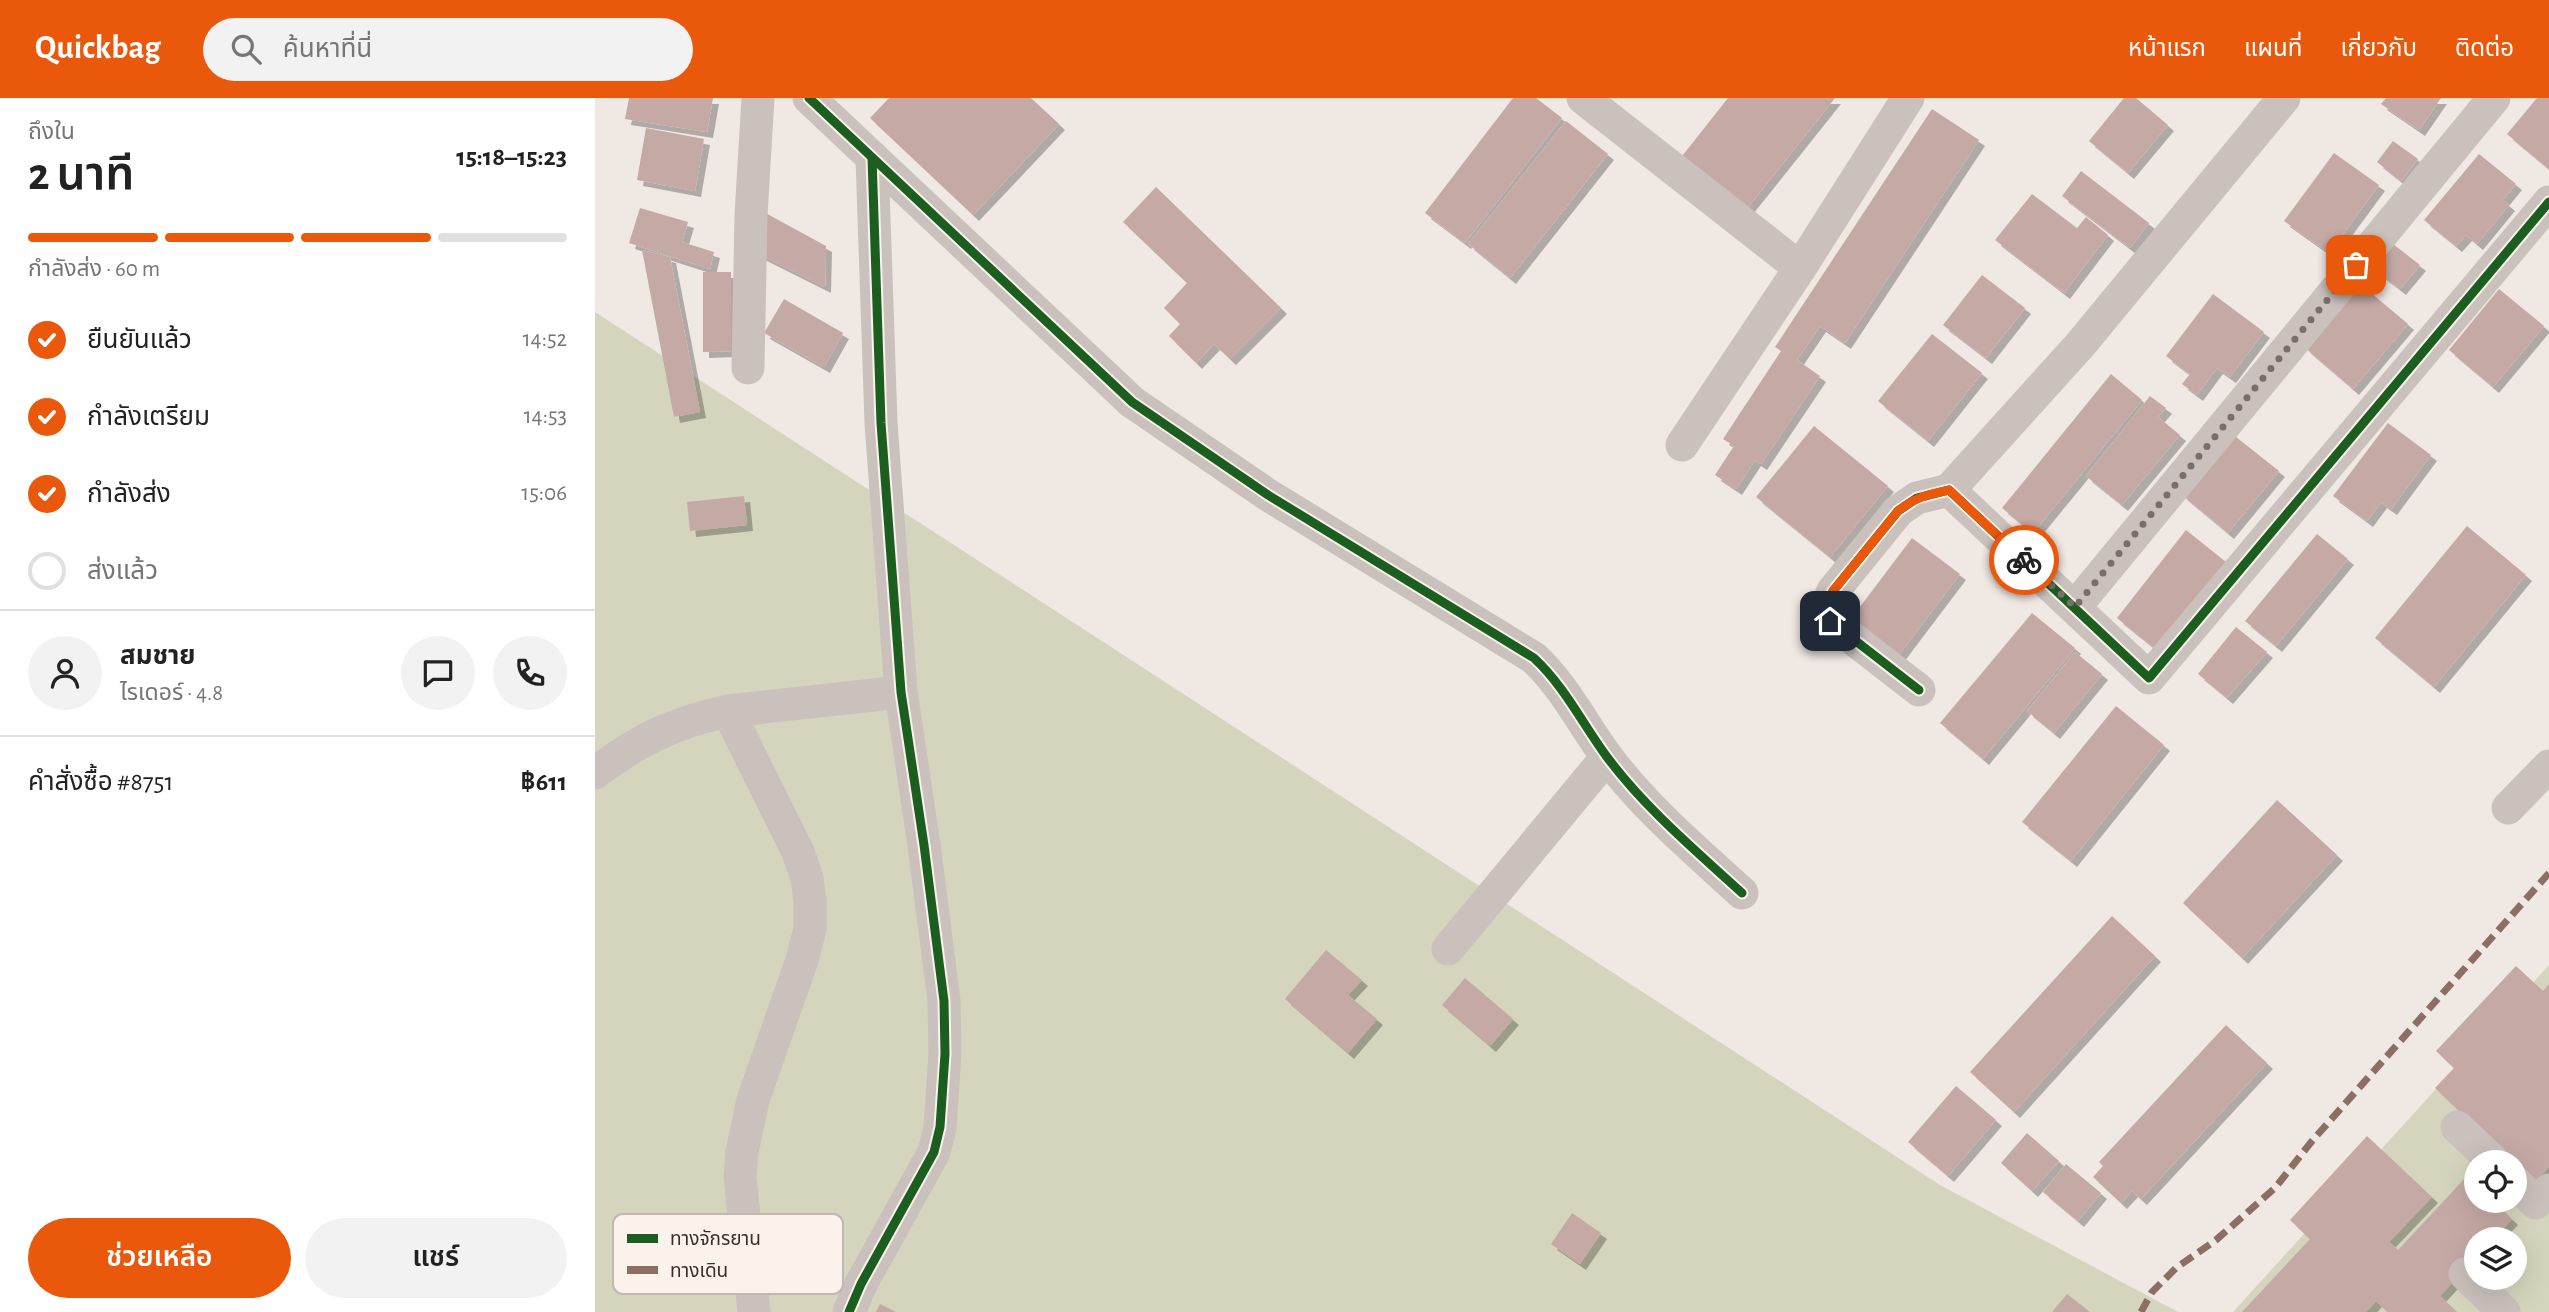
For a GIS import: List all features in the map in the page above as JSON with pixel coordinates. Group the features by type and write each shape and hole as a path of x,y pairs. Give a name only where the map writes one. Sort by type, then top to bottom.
{"street":[{"path":"748,368 751,215 758,98"},
{"path":"809,98 1132,402 1268,495 1534,657 1550,672 1572,702 1607,757 1670,828 1742,893"},
{"path":"1583,98 1800,268"},
{"path":"1682,445 1800,268 1908,98"},
{"path":"1919,690 1830,621 1827,608 1833,591 1898,511 1917,498 1949,490 2080,345 2284,98"},
{"path":"2075,607 2494,98"},
{"path":"849,1312 861,1284 934,1152 944,1094 944,1001 901,692 881,422 872,158"},
{"path":"1949,490 2149,678 2549,202"},
{"path":"595,773 624,751 656,733 689,721 728,711 901,692"},
{"path":"728,711 798,852 807,878 810,901 810,929 803,957 753,1100 742,1152 740,1177 744,1214"},
{"path":"1448,949 1607,757"},
{"path":"2508,808 2549,766"},
{"path":"2457,1127 2481,1150"},
{"path":"2527,1194 2536,1203 2549,1190"},
{"path":"2481,1290 2504,1312"},
{"path":"752,1294 754,1312"}],"green space":[{"path":"595,312 1940,1185 2178,1312 595,1312"},
{"path":"2549,965 2549,1312 2233,1312"}],"building":[{"path":"629,98 713,98 707,132 625,119"},
{"path":"889,98 1031,98 1059,124 973,215 870,118"},
{"path":"1513,98 1536,98 1562,118 1465,243 1425,213"},
{"path":"1728,98 1835,98 1744,212 1679,160"},
{"path":"2124,98 2136,98 2168,125 2128,173 2089,141"},
{"path":"2386,98 2441,98 2419,130 2381,104"},
{"path":"2537,98 2549,98 2549,169 2507,134"},
{"path":"1932,109 1979,140 1845,343 1820,326 1797,360 1820,376 1761,464 1755,460 1736,489 1715,475 1734,446 1723,439 1781,351 1775,347"},
{"path":"1566,121 1608,154 1510,278 1468,244"},
{"path":"646,128 704,139 695,191 637,180"},
{"path":"2393,141 2418,159 2401,181 2377,162"},
{"path":"2334,153 2379,185 2329,253 2284,221"},
{"path":"2479,154 2516,184 2503,200 2509,205 2477,244 2466,235 2456,246 2424,220"},
{"path":"2081,171 2149,223 2130,248 2062,196"},
{"path":"1156,187 1281,308 1230,359 1214,344 1196,363 1169,336 1180,324 1164,308 1187,283 1123,222"},
{"path":"2032,194 2077,228 2086,217 2108,235 2064,293 1995,240"},
{"path":"640,208 688,222 682,242 714,252 710,269 629,243"},
{"path":"760,210 826,246 825,287 757,253"},
{"path":"2393,244 2420,265 2400,289 2374,269"},
{"path":"642,250 670,257 700,412 674,417"},
{"path":"703,272 731,272 731,351 703,352"},
{"path":"1982,275 2025,308 1986,358 1943,325"},
{"path":"2358,282 2408,324 2353,389 2304,347"},
{"path":"2499,289 2544,326 2493,387 2449,350"},
{"path":"2213,294 2264,332 2230,377 2217,368 2197,395 2182,384 2190,374 2166,356"},
{"path":"784,299 843,333 824,367 764,333"},
{"path":"1932,334 1982,373 1928,441 1878,401"},
{"path":"2111,374 2142,400 2033,533 2002,508"},
{"path":"2150,396 2166,408 2158,417 2180,435 2122,505 2086,476"},
{"path":"2388,423 2431,455 2391,509 2381,502 2367,521 2333,496"},
{"path":"1814,426 1888,486 1830,557 1756,497"},
{"path":"2231,433 2279,471 2228,533 2181,494"},
{"path":"744,496 747,525 690,531 687,502"},
{"path":"2467,526 2526,575 2434,687 2375,638"},
{"path":"2186,530 2226,562 2157,650 2117,618"},
{"path":"2317,534 2348,559 2276,646 2245,621"},
{"path":"1912,538 1960,574 1898,656 1850,620"},
{"path":"2032,613 2075,648 1983,759 1940,723"},
{"path":"2236,627 2267,652 2227,698 2198,674"},
{"path":"2075,652 2102,674 2054,733 2027,711"},
{"path":"2116,706 2164,745 2071,861 2022,822"},
{"path":"2277,800 2337,855 2242,958 2183,903"},
{"path":"2112,916 2155,956 2014,1112 1970,1072"},
{"path":"1326,950 1362,980 1348,995 1377,1019 1348,1053 1285,999"},
{"path":"2516,966 2543,991 2549,984 2549,1167 2535,1182 2527,1174 2527,1150 2501,1150 2435,1088 2454,1068 2436,1051"},
{"path":"1465,978 1513,1019 1490,1046 1442,1005"},
{"path":"2226,1025 2267,1063 2141,1199 2132,1191 2121,1203 2093,1177 2103,1166 2099,1162"},
{"path":"1956,1086 1996,1120 1948,1176 1908,1142"},
{"path":"2027,1133 2059,1161 2032,1191 2001,1163"},
{"path":"2367,1136 2432,1197 2389,1242 2398,1250 2464,1179 2464,1213 2506,1213 2512,1219 2504,1227 2464,1227 2464,1270 2440,1296 2457,1312 2388,1312 2376,1301 2366,1312 2242,1312 2310,1239 2290,1220"},
{"path":"2066,1164 2101,1193 2078,1221 2043,1192"},
{"path":"1572,1213 1601,1233 1580,1264 1551,1244"},
{"path":"2067,1294 2090,1312 2052,1312"},
{"path":"880,1304 896,1312 876,1312"}],"marked path":[{"path":"2141,1312 2152,1292 2176,1268 2216,1240 2275,1188 2312,1141 2549,873"}],"cycle path":[{"path":"809,98 1132,402 1268,495 1534,658 1555,681 1622,776 1671,828 1742,893"},
{"path":"849,1312 861,1284 934,1152 940,1127 945,1054 944,1001 901,692 881,423 872,158"},
{"path":"1919,690 1830,621 1828,613 1833,591 1898,511 1917,498 1949,490 2149,678 2549,202"}],"way so far":[{"path":"2024,560 2075,607 2356,265"}],"route":[{"path":"1830,621 1827,608 1833,591 1898,511 1910,501 1924,496 1949,490 2024,560"}]}
